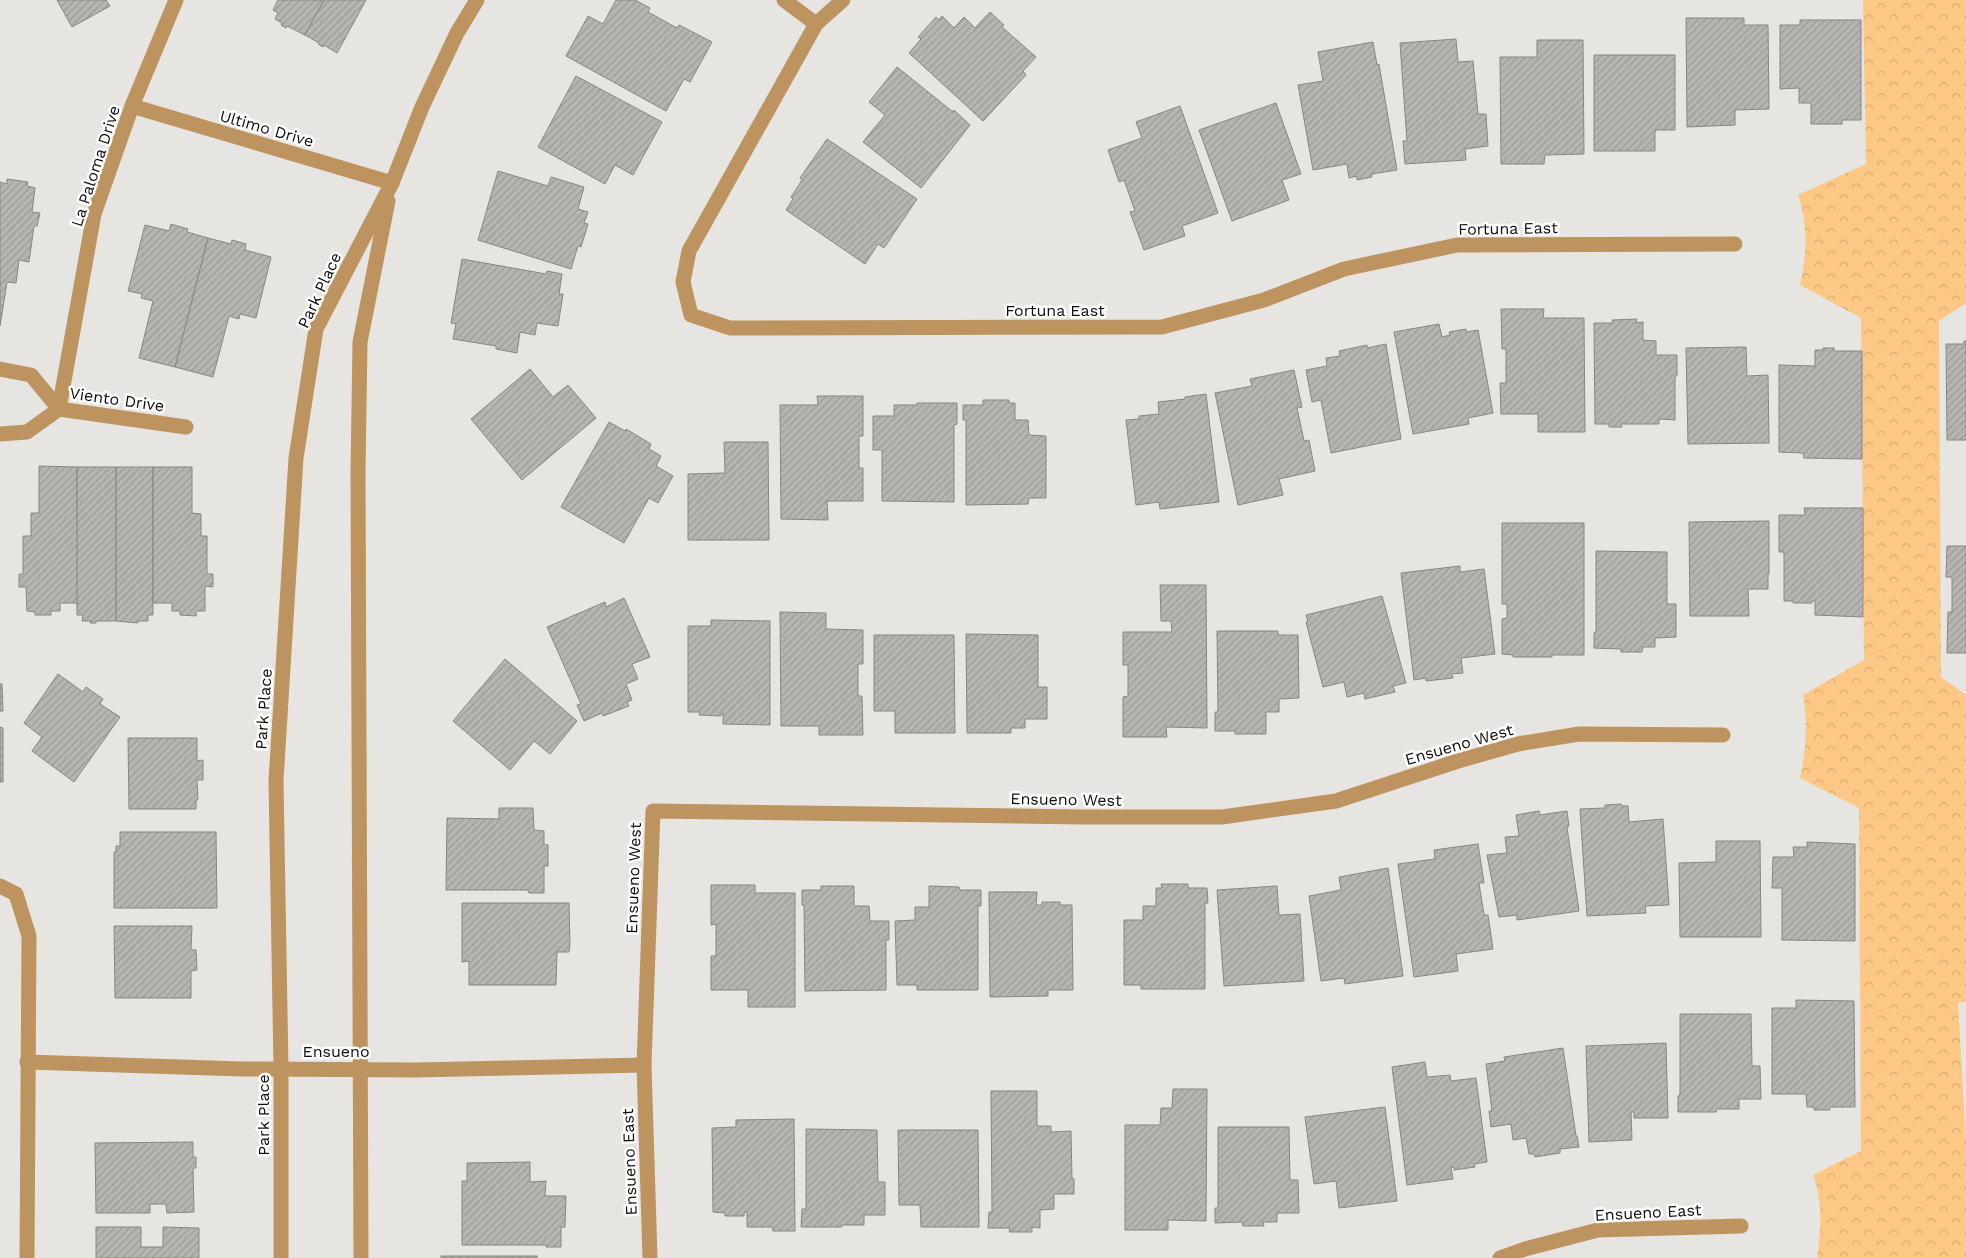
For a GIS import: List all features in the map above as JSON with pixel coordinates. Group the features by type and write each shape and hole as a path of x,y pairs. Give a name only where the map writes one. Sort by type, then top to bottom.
{"street":[{"name":"La Paloma Drive","path":"60,409 94,214 132,106 176,0"},
{"name":"Park Place","path":"281,1258 281,1068 276,781 296,458 316,329 392,183 422,106 457,33 477,0"},
{"path":"784,0 816,24 843,0"},
{"name":"Fortuna East","path":"816,24 689,251 683,282 691,315 730,328 1162,327 1264,300 1344,269 1457,245 1735,244"},
{"name":"Ultimo Drive","path":"132,106 392,183"},
{"name":"Park Place","path":"361,1258 358,472 360,342 392,183"},
{"name":"Viento Drive","path":"0,369 31,375 60,409 186,427"},
{"path":"0,434 27,432 60,409"},
{"name":"Ensueno West","path":"644,1065 654,811 1222,817 1336,801 1458,760 1518,744 1570,736 1723,735"},
{"path":"0,886 16,894 29,936 27,1258"},
{"name":"Ensueno","path":"27,1062 242,1069 360,1068 415,1070 644,1065"},
{"name":"Ensueno East","path":"644,1065 650,1258"},
{"name":"Ensueno East","path":"1500,1258 1525,1249 1598,1230 1740,1226"}],"green space":[{"path":"1863,0 1966,0 1966,303 1939,321 1941,677 1966,695 1966,1002 1958,1002 1966,1143 1966,1258 1817,1258 1820,1205 1813,1175 1861,1151 1859,808 1800,778 1806,737 1803,695 1864,660 1861,318 1800,285 1804,262 1805,228 1798,195 1866,164"}],"building":[{"path":"57,0 106,0 110,6 72,27"},
{"path":"278,0 324,0 305,35 287,26 286,28 275,19 278,13 273,10"},
{"path":"324,0 366,0 337,53 324,45 323,47 305,35"},
{"path":"616,0 635,0 650,8 648,12 677,28 679,25 712,42 690,82 684,79 666,111 566,56 588,16 603,24"},
{"path":"990,12 1004,25 1002,27 1036,57 1023,71 1026,75 983,121 909,53 921,39 918,37 936,17 939,20 942,16 954,28 964,17 975,28"},
{"path":"1686,18 1744,18 1744,25 1768,25 1769,109 1735,110 1735,125 1687,127"},
{"path":"1800,20 1861,20 1861,120 1842,120 1842,124 1811,124 1811,103 1799,103 1799,88 1780,89 1780,25 1800,25"},
{"path":"1456,39 1458,62 1473,61 1478,114 1486,114 1488,146 1465,149 1466,160 1405,164 1403,141 1407,141 1400,43"},
{"path":"1537,40 1583,40 1584,154 1545,155 1544,164 1501,164 1500,57 1537,57"},
{"path":"1373,42 1377,65 1379,64 1397,170 1372,174 1372,177 1357,180 1357,176 1349,178 1347,164 1313,170 1298,85 1323,81 1318,52"},
{"path":"1594,55 1675,55 1675,130 1655,130 1655,151 1594,151"},
{"path":"897,67 953,112 954,110 970,125 921,188 863,142 885,115 869,102"},
{"path":"576,76 662,122 633,175 615,165 605,184 538,147"},
{"path":"1276,103 1301,174 1282,180 1289,200 1232,221 1199,130"},
{"path":"1180,106 1218,213 1182,226 1185,236 1144,250 1130,212 1135,211 1124,180 1119,182 1108,150 1142,138 1136,122"},
{"path":"827,139 917,199 884,248 878,244 865,264 786,210 793,199 791,197 802,180 800,178"},
{"path":"498,171 548,186 551,177 584,187 578,209 588,212 584,223 588,224 581,247 578,246 571,269 478,240"},
{"path":"7,179 28,182 27,186 35,188 32,212 40,213 37,226 34,226 29,262 19,260 16,283 7,282 0,326 0,182 7,184"},
{"path":"171,224 188,229 187,232 208,238 175,367 139,358 153,301 141,298 142,294 128,291 145,225 169,231"},
{"path":"208,238 231,244 232,240 246,244 245,250 271,257 256,318 240,314 239,319 229,316 213,377 175,367"},
{"path":"462,259 546,274 547,271 562,274 559,294 563,294 558,326 537,323 535,335 520,332 517,353 496,349 496,346 453,339 456,324 451,323"},
{"path":"1501,309 1544,309 1543,318 1584,318 1585,432 1538,432 1538,414 1501,414 1500,383 1506,383 1506,349 1502,349"},
{"path":"1637,319 1636,323 1643,322 1643,340 1656,341 1656,355 1677,355 1675,420 1659,419 1659,424 1621,424 1622,427 1609,427 1609,424 1595,424 1594,323 1613,323 1612,320"},
{"path":"1439,324 1442,337 1450,335 1449,332 1466,329 1466,332 1478,330 1493,413 1468,418 1469,424 1413,434 1394,332"},
{"path":"1964,341 1966,341 1966,440 1947,440 1946,344 1964,344"},
{"path":"1386,344 1401,439 1331,453 1321,400 1312,402 1306,370 1327,366 1326,358 1340,356 1339,351 1367,345 1367,348"},
{"path":"1746,347 1747,376 1768,375 1769,443 1688,444 1686,348"},
{"path":"1823,348 1834,348 1834,351 1862,351 1862,459 1804,458 1803,453 1779,452 1779,365 1815,366 1815,350 1823,350"},
{"path":"530,369 553,397 568,385 596,418 522,480 471,419"},
{"path":"1294,370 1302,407 1297,408 1304,441 1309,440 1315,471 1279,479 1283,495 1238,505 1215,393 1252,386 1250,379"},
{"path":"1206,394 1219,502 1160,509 1159,502 1136,505 1126,420 1139,419 1139,416 1159,414 1158,402"},
{"path":"817,396 863,396 863,436 859,436 859,468 863,468 863,501 827,501 828,520 781,519 780,405 818,405"},
{"path":"983,400 1009,400 1009,403 1015,403 1015,420 1028,420 1029,435 1046,436 1046,498 1029,498 1028,504 966,505 966,420 963,420 963,405 983,405"},
{"path":"917,403 957,403 957,424 954,425 954,502 882,501 882,450 873,450 873,416 894,416 894,405 917,405"},
{"path":"609,422 625,431 626,429 651,444 649,449 661,456 656,466 673,476 658,503 649,498 624,543 561,507"},
{"path":"724,442 768,442 769,540 688,540 688,474 725,473"},
{"path":"39,466 77,467 78,603 60,603 60,611 51,611 51,615 35,615 35,612 27,611 26,587 19,587 19,574 23,574 23,536 31,536 31,513 39,513"},
{"path":"77,467 116,467 116,621 96,621 96,623 90,623 91,621 82,621 83,615 77,615"},
{"path":"116,467 153,467 153,615 148,615 148,621 138,621 138,623 116,621"},
{"path":"153,467 192,467 192,513 201,514 201,536 207,536 207,574 213,574 213,587 205,586 205,611 196,611 196,616 180,615 180,611 172,611 172,603 153,603"},
{"path":"1804,508 1863,508 1863,617 1815,615 1815,601 1811,601 1812,603 1793,603 1793,601 1784,601 1784,552 1779,552 1779,515 1805,515"},
{"path":"1769,521 1768,589 1748,589 1749,616 1690,616 1689,522"},
{"path":"1502,523 1584,523 1584,655 1513,657 1513,655 1502,654 1502,619 1507,618 1507,604 1502,604"},
{"path":"1947,546 1966,546 1966,653 1947,653 1948,612 1952,612 1952,577 1946,577"},
{"path":"1596,551 1667,552 1667,604 1676,604 1676,637 1655,638 1655,647 1643,647 1642,652 1621,652 1621,649 1594,648 1594,633 1596,632"},
{"path":"1460,566 1460,572 1484,569 1495,654 1461,658 1463,673 1452,674 1453,678 1426,681 1426,678 1414,680 1401,573"},
{"path":"1160,585 1206,585 1207,728 1166,727 1167,737 1123,737 1123,697 1128,696 1128,665 1123,665 1123,632 1172,632 1171,621 1161,621"},
{"path":"1382,596 1406,683 1393,686 1395,692 1365,699 1364,693 1347,697 1344,682 1323,687 1306,622 1308,622 1306,615"},
{"path":"624,598 650,657 632,664 638,679 626,684 632,700 627,702 629,706 603,716 602,713 584,721 577,705 581,704 547,627 605,602 606,607"},
{"path":"780,612 826,613 826,629 863,630 863,664 858,664 858,696 862,696 863,735 819,735 819,726 781,726"},
{"path":"711,620 770,621 770,725 723,724 723,713 721,716 699,715 700,712 688,712 688,626 711,626"},
{"path":"1217,631 1278,631 1278,635 1298,635 1299,698 1279,699 1279,712 1266,712 1266,734 1235,734 1235,731 1215,731 1215,712 1218,712"},
{"path":"966,634 1038,635 1038,687 1047,687 1047,719 1025,719 1025,728 1011,728 1011,733 967,733"},
{"path":"874,635 954,635 955,733 895,733 895,711 874,711"},
{"path":"505,659 577,721 550,754 534,741 510,770 453,721"},
{"path":"58,674 83,692 86,687 103,699 100,704 120,717 74,782 32,751 42,737 24,723"},
{"path":"0,684 2,684 3,711 0,711"},
{"path":"0,727 3,728 3,782 0,782"},
{"path":"128,738 197,738 197,761 203,760 203,780 197,780 198,800 196,800 196,809 129,809"},
{"path":"1621,804 1622,806 1628,806 1629,822 1663,819 1669,905 1645,906 1646,913 1587,916 1580,809 1605,808 1605,805"},
{"path":"499,808 533,808 534,830 544,831 544,844 548,845 548,866 544,866 544,893 529,893 528,890 446,890 447,818 499,819"},
{"path":"1539,811 1540,815 1567,811 1569,826 1567,827 1579,911 1517,920 1517,915 1499,917 1487,855 1507,853 1505,837 1519,836 1516,815"},
{"path":"120,832 216,832 217,908 114,908 114,852 116,852 116,846 120,846"},
{"path":"1716,841 1760,841 1761,937 1680,937 1679,863 1716,862"},
{"path":"1807,842 1855,844 1855,941 1782,940 1782,888 1772,888 1773,857 1794,857 1793,847 1807,847"},
{"path":"1478,844 1484,883 1479,883 1484,915 1488,915 1493,949 1456,954 1458,971 1414,977 1398,864 1435,859 1434,850"},
{"path":"1388,868 1403,976 1345,984 1344,978 1321,981 1309,896 1341,890 1339,877"},
{"path":"1161,884 1188,884 1188,888 1207,888 1208,903 1205,903 1205,989 1141,989 1141,985 1124,985 1124,920 1143,920 1143,906 1156,906 1156,888 1162,888"},
{"path":"711,885 755,885 755,893 795,893 795,1007 748,1007 748,990 711,990 711,956 716,956 716,924 711,925"},
{"path":"821,886 854,886 854,906 869,906 870,921 889,921 889,940 886,940 886,990 805,991 804,905 802,905 802,890 821,890"},
{"path":"929,886 959,887 960,890 981,890 981,906 978,906 978,990 917,990 917,985 897,985 895,921 915,920 915,907 929,907"},
{"path":"1277,886 1279,915 1300,914 1304,981 1224,986 1217,890"},
{"path":"989,892 1037,892 1036,905 1042,905 1042,902 1060,902 1060,905 1072,905 1073,990 1048,990 1048,996 990,997"},
{"path":"462,903 569,903 569,952 557,952 556,985 469,985 469,961 462,962"},
{"path":"114,926 192,926 191,950 196,950 197,970 191,971 191,998 115,998"},
{"path":"1796,1000 1854,1001 1855,1107 1830,1107 1830,1110 1814,1110 1814,1107 1807,1107 1806,1094 1772,1094 1772,1008 1796,1008"},
{"path":"1680,1014 1751,1014 1752,1066 1760,1066 1761,1099 1739,1099 1739,1109 1717,1109 1716,1112 1678,1112 1678,1096 1680,1095"},
{"path":"1666,1043 1668,1118 1634,1118 1634,1112 1631,1112 1632,1140 1589,1142 1586,1046"},
{"path":"1563,1048 1579,1147 1560,1149 1560,1153 1535,1157 1534,1154 1529,1154 1526,1138 1513,1140 1511,1124 1491,1127 1489,1111 1492,1111 1486,1064 1505,1061 1504,1057"},
{"path":"1425,1062 1427,1077 1450,1075 1451,1081 1476,1078 1487,1162 1474,1164 1475,1167 1454,1170 1454,1167 1451,1168 1453,1179 1407,1185 1392,1067"},
{"path":"1173,1089 1207,1089 1206,1221 1168,1220 1168,1230 1125,1230 1125,1125 1160,1125 1161,1108 1172,1108"},
{"path":"991,1091 1037,1091 1037,1126 1051,1126 1051,1132 1071,1131 1074,1194 1054,1194 1054,1209 1040,1210 1040,1228 1032,1227 1032,1232 1009,1232 1010,1228 988,1228 989,1212 992,1212"},
{"path":"1385,1107 1397,1201 1339,1208 1336,1181 1314,1184 1305,1117"},
{"path":"794,1119 795,1231 773,1231 772,1227 747,1227 747,1212 744,1213 744,1216 725,1216 725,1213 713,1212 712,1128 736,1127 736,1120"},
{"path":"1218,1127 1289,1127 1290,1180 1298,1180 1299,1213 1277,1213 1277,1222 1263,1222 1264,1226 1243,1226 1242,1222 1215,1223 1215,1208 1218,1208"},
{"path":"806,1129 877,1130 878,1182 885,1182 885,1215 864,1215 864,1225 801,1227 802,1209 806,1209"},
{"path":"898,1130 978,1130 979,1227 921,1227 920,1205 899,1205"},
{"path":"193,1142 193,1157 196,1157 196,1168 193,1168 194,1212 167,1213 166,1204 150,1204 150,1213 96,1213 95,1143"},
{"path":"530,1162 530,1182 546,1181 545,1196 566,1196 565,1227 561,1227 561,1247 546,1247 546,1245 462,1245 462,1181 467,1181 467,1163"},
{"path":"96,1227 141,1227 141,1247 163,1247 163,1227 199,1228 199,1258 96,1258"},
{"path":"441,1256 537,1256 537,1258 441,1258"}]}
